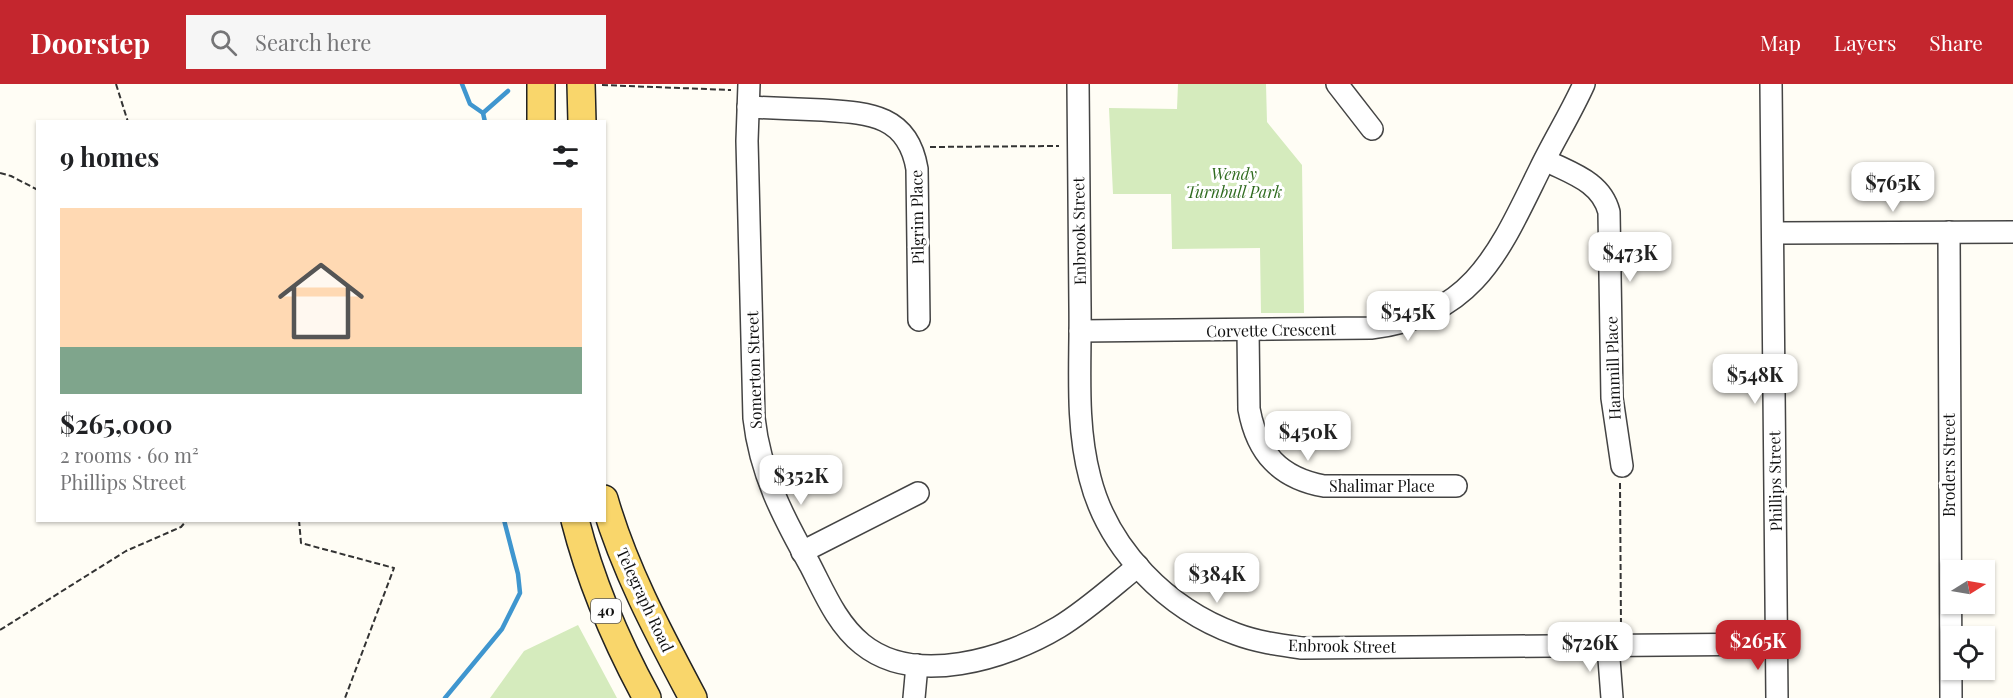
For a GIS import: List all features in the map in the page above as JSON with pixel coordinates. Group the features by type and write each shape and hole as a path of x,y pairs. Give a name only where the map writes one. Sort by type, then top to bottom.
{"main road":[{"path":"541,84 541,120"},
{"path":"582,120 589,84"},
{"name":"Telegraph Road","path":"606,504 623,554 638,588 693,698"},
{"name":"40","path":"576,522 595,586 621,649 647,698"}],"street":[{"name":"Enbrook Street","path":"1078,84 1082,425 1089,477 1110,527 1138,566 1162,590 1195,614 1236,634 1278,645 1325,648 1777,644"},
{"path":"1337,84 1372,129"},
{"name":"Corvette Crescent","path":"1080,332 1385,327 1416,319 1445,305 1473,284 1498,252 1584,84"},
{"name":"Phillips Street","path":"1771,84 1778,698"},
{"name":"Pilgrim Place","path":"749,94 871,115 896,128 912,150 916,161 919,320"},
{"name":"Somerton Street","path":"749,94 755,428 760,456 771,491 802,552 848,631 862,644 889,659 917,665 949,665 967,662 1024,645 1042,636 1073,618 1138,566"},
{"name":"Hammill Place","path":"1545,160 1594,186 1604,197 1609,212 1612,398 1622,466"},
{"name":"Broders Street","path":"1948,232 1951,698"},
{"path":"1773,233 2013,232"},
{"name":"Shalimar Place","path":"1248,330 1251,422 1259,443 1267,455 1284,471 1300,480 1324,486 1456,486"},
{"path":"802,552 918,493"},
{"path":"1612,698 1615,646"},
{"path":"914,698 917,665"}],"path":[{"path":"116,84 127,120"},
{"path":"589,84 749,94"},
{"path":"912,150 921,147 1078,146"},
{"path":"0,173 36,189"},
{"path":"1615,646 1622,466"},
{"path":"0,630 126,551 181,527 185,522"},
{"path":"300,522 301,543 394,568 345,698"}],"green space":[{"name":"Wendy Turnbull Park","path":"1178,84 1266,84 1267,122 1302,165 1304,313 1261,313 1260,248 1172,249 1171,194 1113,194 1109,108 1177,109"},
{"path":"578,625 617,698 490,698 524,651"}],"waterway":[{"path":"462,84 470,104 483,113 485,120"},
{"path":"483,113 508,91"},
{"path":"445,698 502,629 520,593 518,574 505,522"}]}
